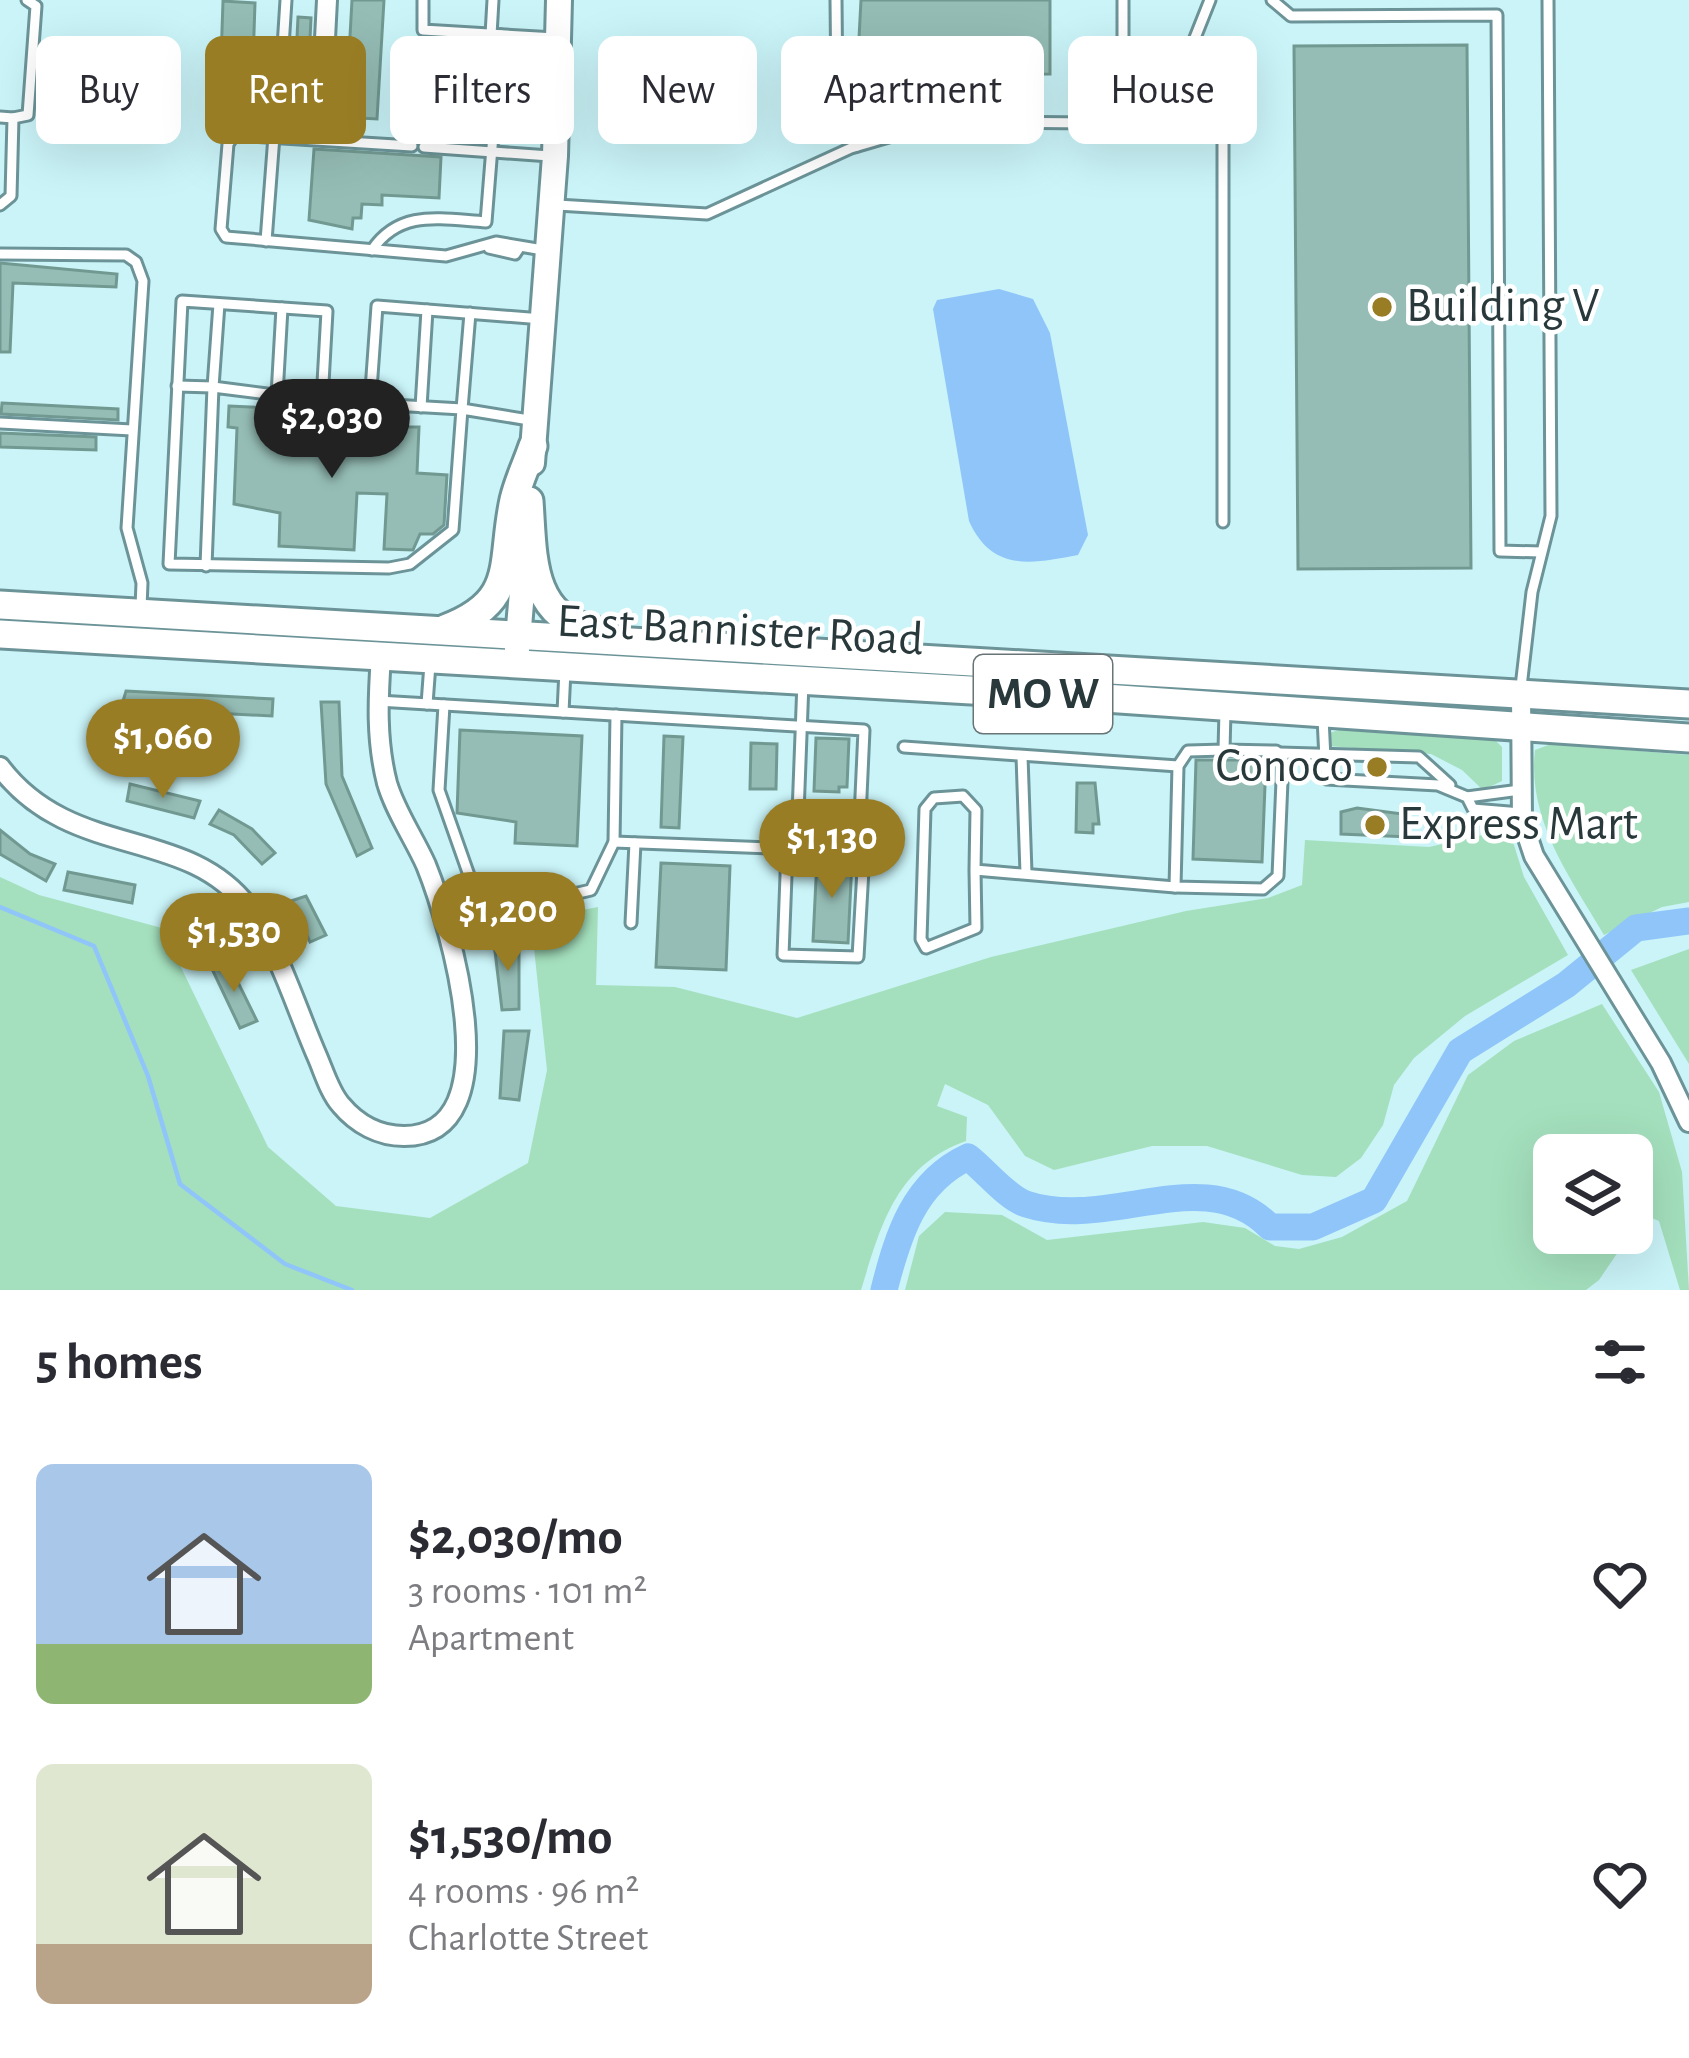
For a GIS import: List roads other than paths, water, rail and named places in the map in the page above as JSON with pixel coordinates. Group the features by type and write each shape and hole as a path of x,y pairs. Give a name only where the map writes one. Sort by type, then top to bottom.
{"main road":[{"path":"556,36 559,0"},
{"path":"518,649 555,144"},
{"path":"441,631 483,611 499,593 515,495 534,434"},
{"path":"529,501 538,589 568,623 740,648"},
{"name":"East Bannister Road","path":"0,605 441,631 565,665 803,666 1689,704"},
{"name":"East Bannister Road","path":"0,634 430,658 518,649 740,648 803,666 1225,706 1689,738"}],"street":[{"path":"325,36 327,0"},
{"path":"0,767 34,806 61,822 189,862 230,887 259,925 338,1102 363,1125 411,1135 438,1128 462,1091 463,1000 451,939 427,867 388,786 378,701 382,656"},
{"path":"1521,694 1520,790 1534,856 1661,1063 1689,1122"}],"lane":[{"path":"0,117 28,115 36,6 27,0"},
{"path":"284,36 286,0"},
{"path":"423,0 423,30 516,36"},
{"path":"486,248 496,35 493,0"},
{"path":"836,0 837,94 857,146"},
{"path":"1123,0 1123,36"},
{"path":"1196,36 1210,0"},
{"path":"1272,0 1291,16 1497,15 1500,551 1541,552"},
{"path":"1521,694 1522,649 1552,484 1548,0"},
{"path":"0,205 10,196 13,118"},
{"path":"551,204 707,214 857,146 916,129 983,122 1068,123"},
{"path":"366,142 555,156"},
{"path":"229,144 221,230 226,237 446,256 486,248 515,254 519,248 548,250"},
{"path":"266,241 273,144"},
{"path":"1223,144 1223,522"},
{"path":"372,250 395,223 408,219 486,222"},
{"path":"0,254 126,255 136,262 143,280 128,528 142,583 140,613"},
{"path":"322,401 327,311 182,301 169,564 389,568 410,565 431,552 453,530 470,313"},
{"path":"206,566 219,304"},
{"path":"370,404 377,306 543,319"},
{"path":"278,395 282,308"},
{"path":"421,407 427,310"},
{"path":"177,386 462,409 534,434"},
{"path":"0,423 132,430"},
{"path":"427,704 430,658"},
{"path":"563,712 565,665"},
{"path":"614,842 635,843 792,849 864,852 858,957 783,955 792,849 798,814 803,666"},
{"path":"378,701 864,730 860,818 798,814"},
{"path":"444,705 439,790 483,915 591,890 614,842 616,716"},
{"path":"1224,751 1225,706"},
{"path":"1323,712 1323,772 1334,782 1454,788"},
{"path":"904,747 1178,766"},
{"path":"1175,887 1178,766 1188,751 1419,757 1467,797 1473,809 1522,813"},
{"path":"975,870 1175,887 1263,889 1275,882 1283,778 1280,753"},
{"path":"1022,756 1026,873"},
{"path":"1467,797 1520,790"},
{"path":"963,796 976,810 975,870 976,928 926,948 921,939 925,809 934,798 963,796"},
{"path":"631,922 635,843"}],"water":[{"path":"999,289 1033,299 1050,333 1088,535 1078,555 1029,562 1001,557 978,537 969,521 933,309 937,300"}],"waterway":[{"path":"0,907 94,946 148,1076 180,1184 285,1264 352,1290"},
{"path":"884,1290 902,1230 921,1196 949,1168 968,1157 1019,1201 1058,1210 1216,1199 1244,1208 1270,1227 1313,1227 1374,1200 1460,1051 1566,985 1636,928 1689,921"}],"place":[{"name":"Building V","path":"1382,307"},
{"name":"Conoco","path":"1377,767"},
{"name":"Express Mart","path":"1375,825"}]}
